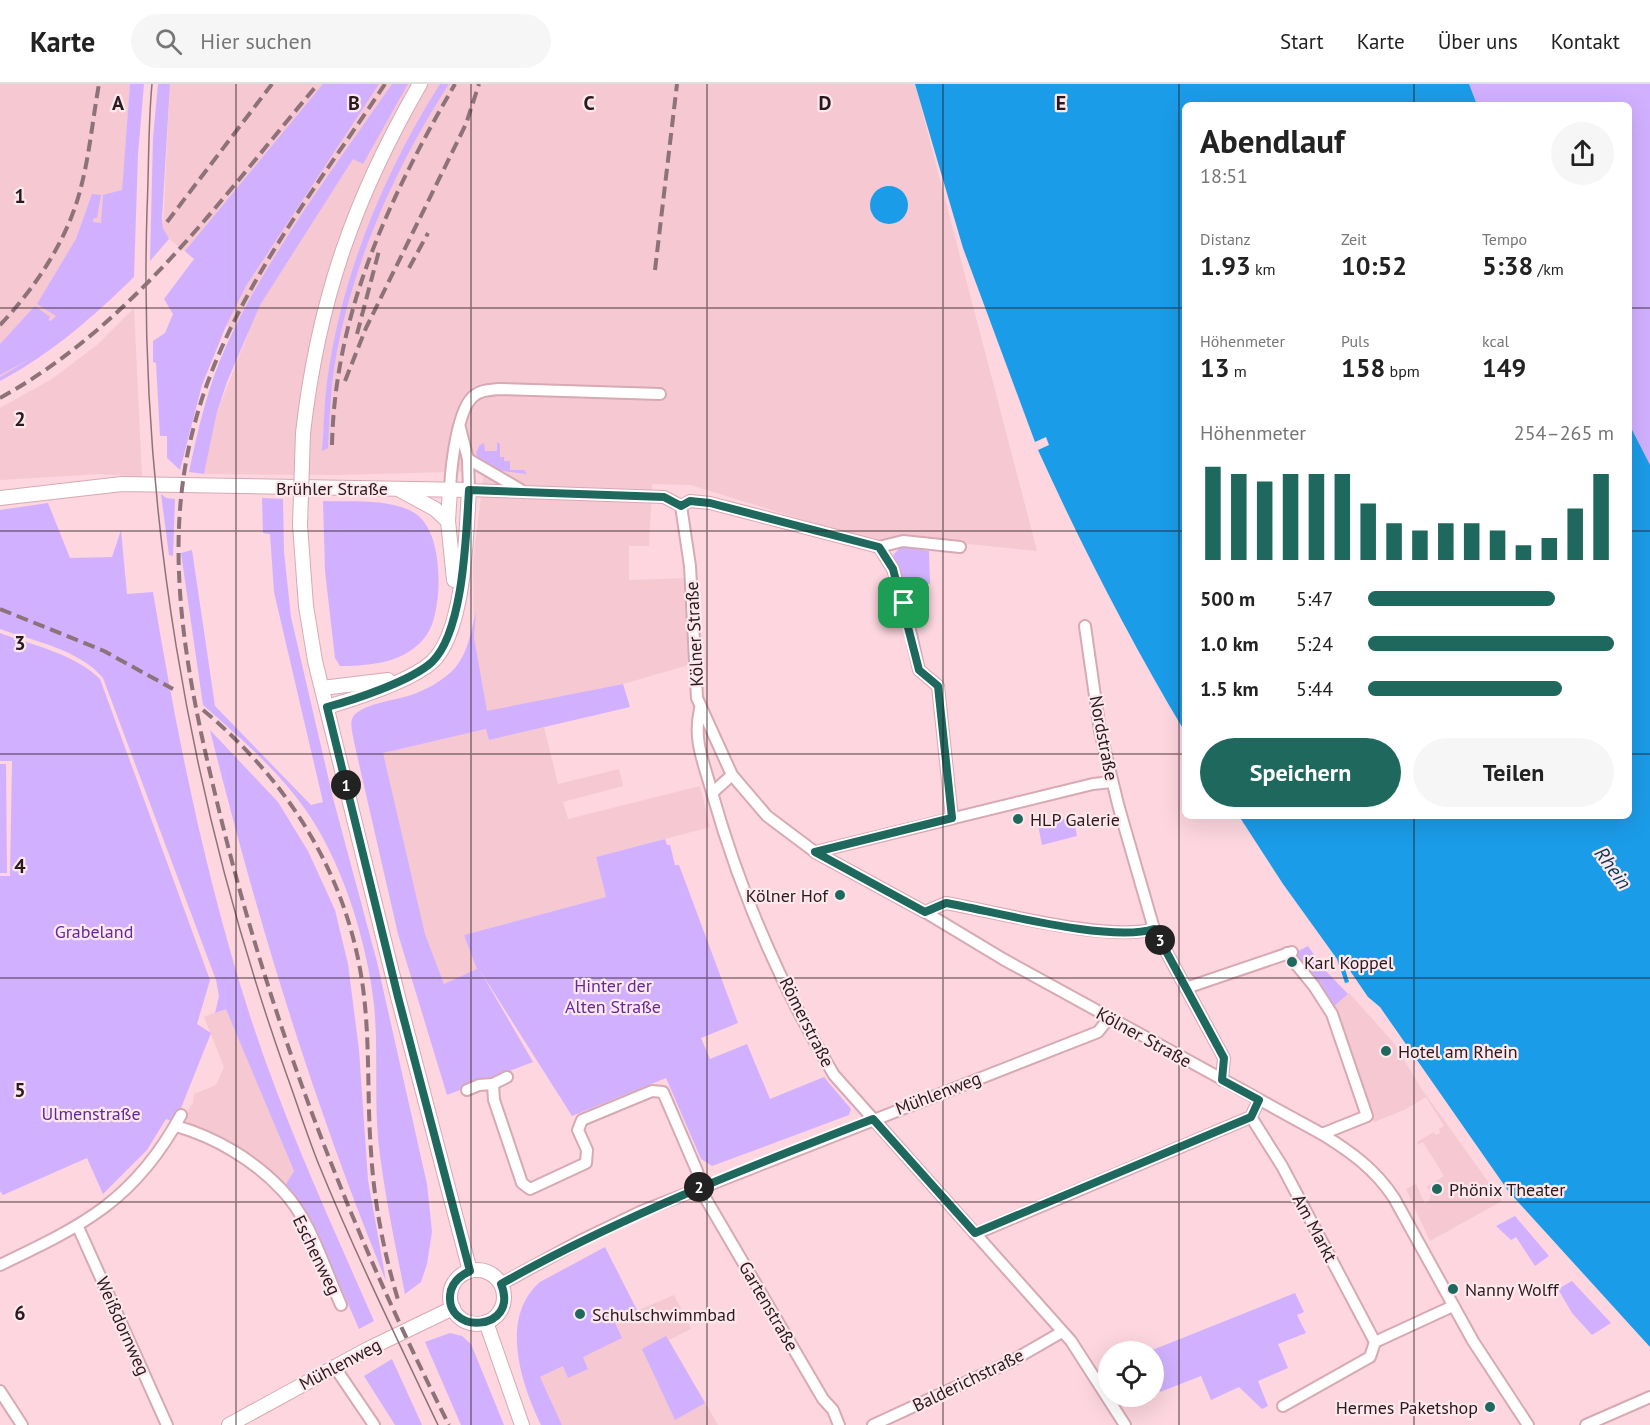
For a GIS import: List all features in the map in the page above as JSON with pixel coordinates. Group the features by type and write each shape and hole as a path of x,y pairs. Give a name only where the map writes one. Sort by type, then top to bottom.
{"main road":[{"path":"420,84 371,175 340,253 318,336 303,433 300,525 306,606 322,688 398,997 470,1271"},
{"name":"Brühler Straße","path":"0,498 122,484 469,490"},
{"path":"398,488 435,509 448,521"},
{"path":"450,489 448,521 456,606"},
{"path":"327,707 353,700 421,670 440,652 452,630 469,490"},
{"path":"322,688 400,679"},
{"path":"470,1271 488,1272 501,1284 504,1291 502,1307 498,1314 486,1322 466,1322 453,1308 451,1293 453,1285 463,1274 470,1271"},
{"name":"Mühlenweg","path":"229,1425 334,1366 453,1308"},
{"path":"486,1322 522,1425"}],"street":[{"path":"450,489 452,451 469,400 475,394 488,390 660,394"},
{"path":"460,428 468,459 469,490"},
{"path":"468,459 522,490"},
{"name":"Brühler Straße","path":"469,490 522,490 664,497 681,506"},
{"path":"681,506 690,501 710,503 879,547 903,541 960,548"},
{"name":"Kölner Straße","path":"681,506 690,566 694,677 700,710 732,775 767,816 815,852 925,912 1109,1018 1322,1134 1360,1158 1382,1181 1454,1306 1528,1425"},
{"path":"879,547 893,569 919,670 938,686 952,818"},
{"name":"Nordstraße","path":"1085,626 1100,731 1112,782 1154,929 1224,1058 1222,1080"},
{"name":"Römerstraße","path":"700,710 695,730 712,794 743,890 811,1035 834,1075 1062,1332 1088,1365 1125,1425"},
{"path":"712,794 732,775"},
{"path":"815,852 1112,782"},
{"path":"925,912 946,903 1091,930 1142,933 1154,929"},
{"path":"1186,988 1290,953 1332,1014 1367,1116 1322,1134"},
{"name":"Mühlenweg","path":"501,1284 582,1240 701,1186 1098,1032 1109,1018"},
{"path":"467,1090 479,1085 493,1084 507,1077"},
{"name":"Gartenstraße","path":"493,1084 494,1100 509,1151 522,1183 530,1189 586,1163 587,1150 578,1130 582,1120 652,1091 666,1094 701,1186 818,1389 833,1410 839,1425"},
{"path":"975,1233 1251,1117 1259,1100"},
{"path":"0,1265 78,1227 111,1204 156,1157 181,1115"},
{"name":"Am Markt","path":"1251,1117 1277,1158 1375,1342"},
{"name":"Eschenweg","path":"176,1126 193,1131 243,1156 283,1191 306,1226 341,1305"},
{"name":"Weißdornweg","path":"78,1227 167,1425"},
{"path":"1283,1406 1370,1357 1375,1342 1454,1306"},
{"name":"Balderichstraße","path":"873,1425 1010,1362 1062,1332"},
{"path":"334,1366 374,1425"},
{"path":"0,1391 22,1425"},
{"path":"1587,1425 1650,1396"}],"shaded area":[{"path":"0,84 130,84 121,208 43,351 0,377"},
{"path":"170,84 915,84 1037,551 908,538 874,542 691,485 652,484 649,546 629,546 629,580 690,578 692,664 623,684 487,712 474,637 473,563 484,471 336,475 204,474 217,412 248,334 226,326 199,263 167,237 163,228"},
{"path":"134,308 142,477 99,474 0,480 0,408 52,379 97,345"},
{"path":"544,727 558,784 619,769 623,786 563,802 568,819 700,786 710,827 596,857 606,897 464,935 478,969 444,984 425,934 382,753 487,729 489,740"},
{"path":"1349,993 1393,1042 1421,1088 1502,1201 1430,1241 1406,1189 1416,1184 1425,1204 1429,1201 1431,1193 1427,1187 1444,1176 1423,1142 1418,1145 1417,1142 1434,1132 1435,1135 1440,1133 1439,1129 1444,1126 1426,1097 1404,1110 1374,1122 1333,1007"},
{"path":"226,1008 294,1171 286,1184 244,1150 188,1124 185,1114 193,1103 194,1094 216,1085 224,1067 204,1017"},
{"path":"674,1295 691,1329 669,1340 718,1425 562,1425 540,1377 563,1366 588,1368 583,1357 614,1321"}],"green space":[{"path":"130,84 144,84 138,154 134,277 71,334 37,359 0,381 0,377 30,359 0,375 0,344 35,306 50,317 48,320 51,321 56,316 37,304 76,239 92,194 101,195 97,218 94,218 93,222 101,223 103,195 122,190"},
{"path":"158,84 170,84 162,218 163,228 169,239 150,261 153,138"},
{"path":"323,84 379,84 246,286 226,326 202,385 180,470 167,458 167,436 160,436 156,363 153,362 153,341 165,333 173,314 164,299 194,259 185,251"},
{"path":"392,84 408,84 363,164 353,159 260,305 227,382 217,412 204,474 189,472 214,377 243,311 303,212"},
{"path":"440,84 449,84 428,117 391,190 374,228 347,306 332,384 328,448 322,451 326,391 334,343 354,265 367,227 400,154"},
{"path":"1197,84 1650,84 1650,911 1630,819 1632,819 1632,102 1202,102"},
{"path":"497,442 500,444 500,457 504,457 504,461 510,461 510,470 524,470 527,474 502,471 479,460 476,453 480,445 484,443 485,451 497,451"},
{"path":"161,494 166,498 175,499 173,556 169,555"},
{"path":"262,498 283,499 284,552 291,617 333,798 377,962 427,1184 432,1232 427,1264 421,1282 405,1294 380,1155 376,1099 376,1042 371,980 351,902 318,830 294,794 270,767 203,705 181,553 192,550 215,706 311,805 323,802 274,592 270,534 263,533"},
{"path":"323,501 369,502 403,508 423,520 430,531 439,576 437,606 433,622 427,635 418,645 398,658 378,663 340,666 335,658 325,571"},
{"path":"48,503 70,558 112,557 121,530 127,594 153,592 194,807 220,914 251,1019 278,1096 374,1321 359,1329 312,1221 286,1184 294,1171 226,1009 215,1013 219,996 216,980 103,678 93,668 69,653 0,629 0,510"},
{"path":"901,547 929,551 930,584 905,582 893,555"},
{"name":"Hinter der Alten Straße","path":"476,612 474,637 487,711 623,684 630,707 489,740 486,729 383,753 425,934 444,984 477,969 464,935 606,897 596,857 665,839 667,845 670,845 675,865 679,865 738,1023 701,1038 710,1059 747,1044 770,1099 824,1077 851,1109 849,1115 712,1166 701,1159 666,1078 572,1116 479,969 533,1062 447,1095 398,934 351,722 355,714 369,706 417,693 451,672 466,649"},
{"name":"Grabeland","path":"0,633 66,657 90,670 100,679 210,980 197,1024 211,1033 181,1108 171,1121 166,1119 147,1150 103,1194 87,1158 3,1195 0,1191 0,876 10,876 12,761 0,761"},
{"path":"210,730 278,802 308,851 335,910 348,964 359,1050 368,1180 386,1281 310,1077 267,940"},
{"path":"0,764 6,764 7,873 0,873"},
{"path":"1073,817 1077,836 1042,845 1038,825"},
{"path":"1308,946 1324,969 1348,994 1333,1007 1292,954"},
{"path":"1515,1216 1549,1256 1535,1266 1516,1237 1511,1240 1496,1226"},
{"name":"Schulschwimmbad","path":"605,1247 637,1310 614,1321 622,1338 583,1357 588,1369 568,1378 563,1366 540,1377 562,1425 541,1425 521,1371 517,1332 520,1314 527,1297 540,1282"},
{"path":"1572,1281 1611,1323 1592,1335 1572,1313 1558,1289"},
{"path":"1295,1293 1304,1312 1297,1315 1306,1333 1278,1344 1288,1368 1258,1381 1268,1406 1262,1409 1239,1387 1211,1400 1201,1376 1164,1390 1164,1345"},
{"path":"450,1333 462,1336 471,1344 504,1425 461,1425 425,1342"},
{"path":"666,1336 705,1403 675,1420 642,1349"},
{"path":"392,1359 422,1425 395,1425 364,1376"}],"water":[{"path":"915,84 1469,84 1476,102 1182,102 1182,727 1107,593 1038,450 1049,445 1046,437 1035,442 963,248"},
{"path":"889,186 903,191 908,205 903,219 889,224 875,219 870,205 875,191"},
{"name":"Rhein","path":"1632,430 1650,465 1650,1347 1509,1192 1380,1007 1368,997 1342,959 1349,982 1345,983 1337,959 1283,884 1241,819 1632,819"}],"tram line":[{"path":"152,84 149,131 146,320 151,430 161,539 176,648 197,755 222,862 252,968 310,1142 362,1263 438,1425"}],"railway":[{"path":"0,325 39,277 61,241 77,203 85,171 99,84"},
{"path":"167,222 272,84"},
{"path":"0,398 48,368 92,334 134,296 210,214 318,84"},
{"path":"385,84 274,250 226,337 207,383 193,430 184,476 179,523 179,570 188,664 206,757 261,963 287,1042 345,1198 377,1274 449,1425"},
{"path":"332,445 335,396 343,349 370,257 408,170 455,84"},
{"path":"345,381 366,328 466,124 479,84"},
{"path":"655,270 677,84"},
{"path":"409,268 428,233"},
{"path":"357,334 380,247"},
{"path":"0,609 104,651 173,689"},
{"path":"203,710 235,739 289,802 312,837 331,874 346,913 357,954 364,996 372,1170 377,1209 384,1247 399,1303"}],"place":[{"name":"HLP Galerie","path":"1018,819"},
{"name":"Kölner Hof","path":"840,895"},
{"name":"Karl Koppel","path":"1292,962"},
{"name":"Hotel am Rhein","path":"1386,1051"},
{"name":"Phönix Theater","path":"1437,1189"},
{"name":"Nanny Wolff","path":"1453,1289"},
{"name":"Schulschwimmbad","path":"580,1314"},
{"name":"Hermes Paketshop","path":"1490,1407"}],"route":[{"path":"469,490 522,490 664,497 681,506 690,501 710,503 879,547 893,569 904,603 919,670 938,686 952,818 815,852 925,912 946,903 1091,930 1142,933 1154,929 1224,1058 1222,1080 1259,1100 1251,1117 975,1233 873,1119 701,1186 582,1240 501,1284 504,1299 502,1307 493,1319 476,1324 466,1322 453,1308 451,1293 457,1279 470,1271 398,997 327,707 353,700 421,670 440,652 455,620 469,490"}],"park label":[{"name":"Ulmenstraße","path":"91,1113"}]}
